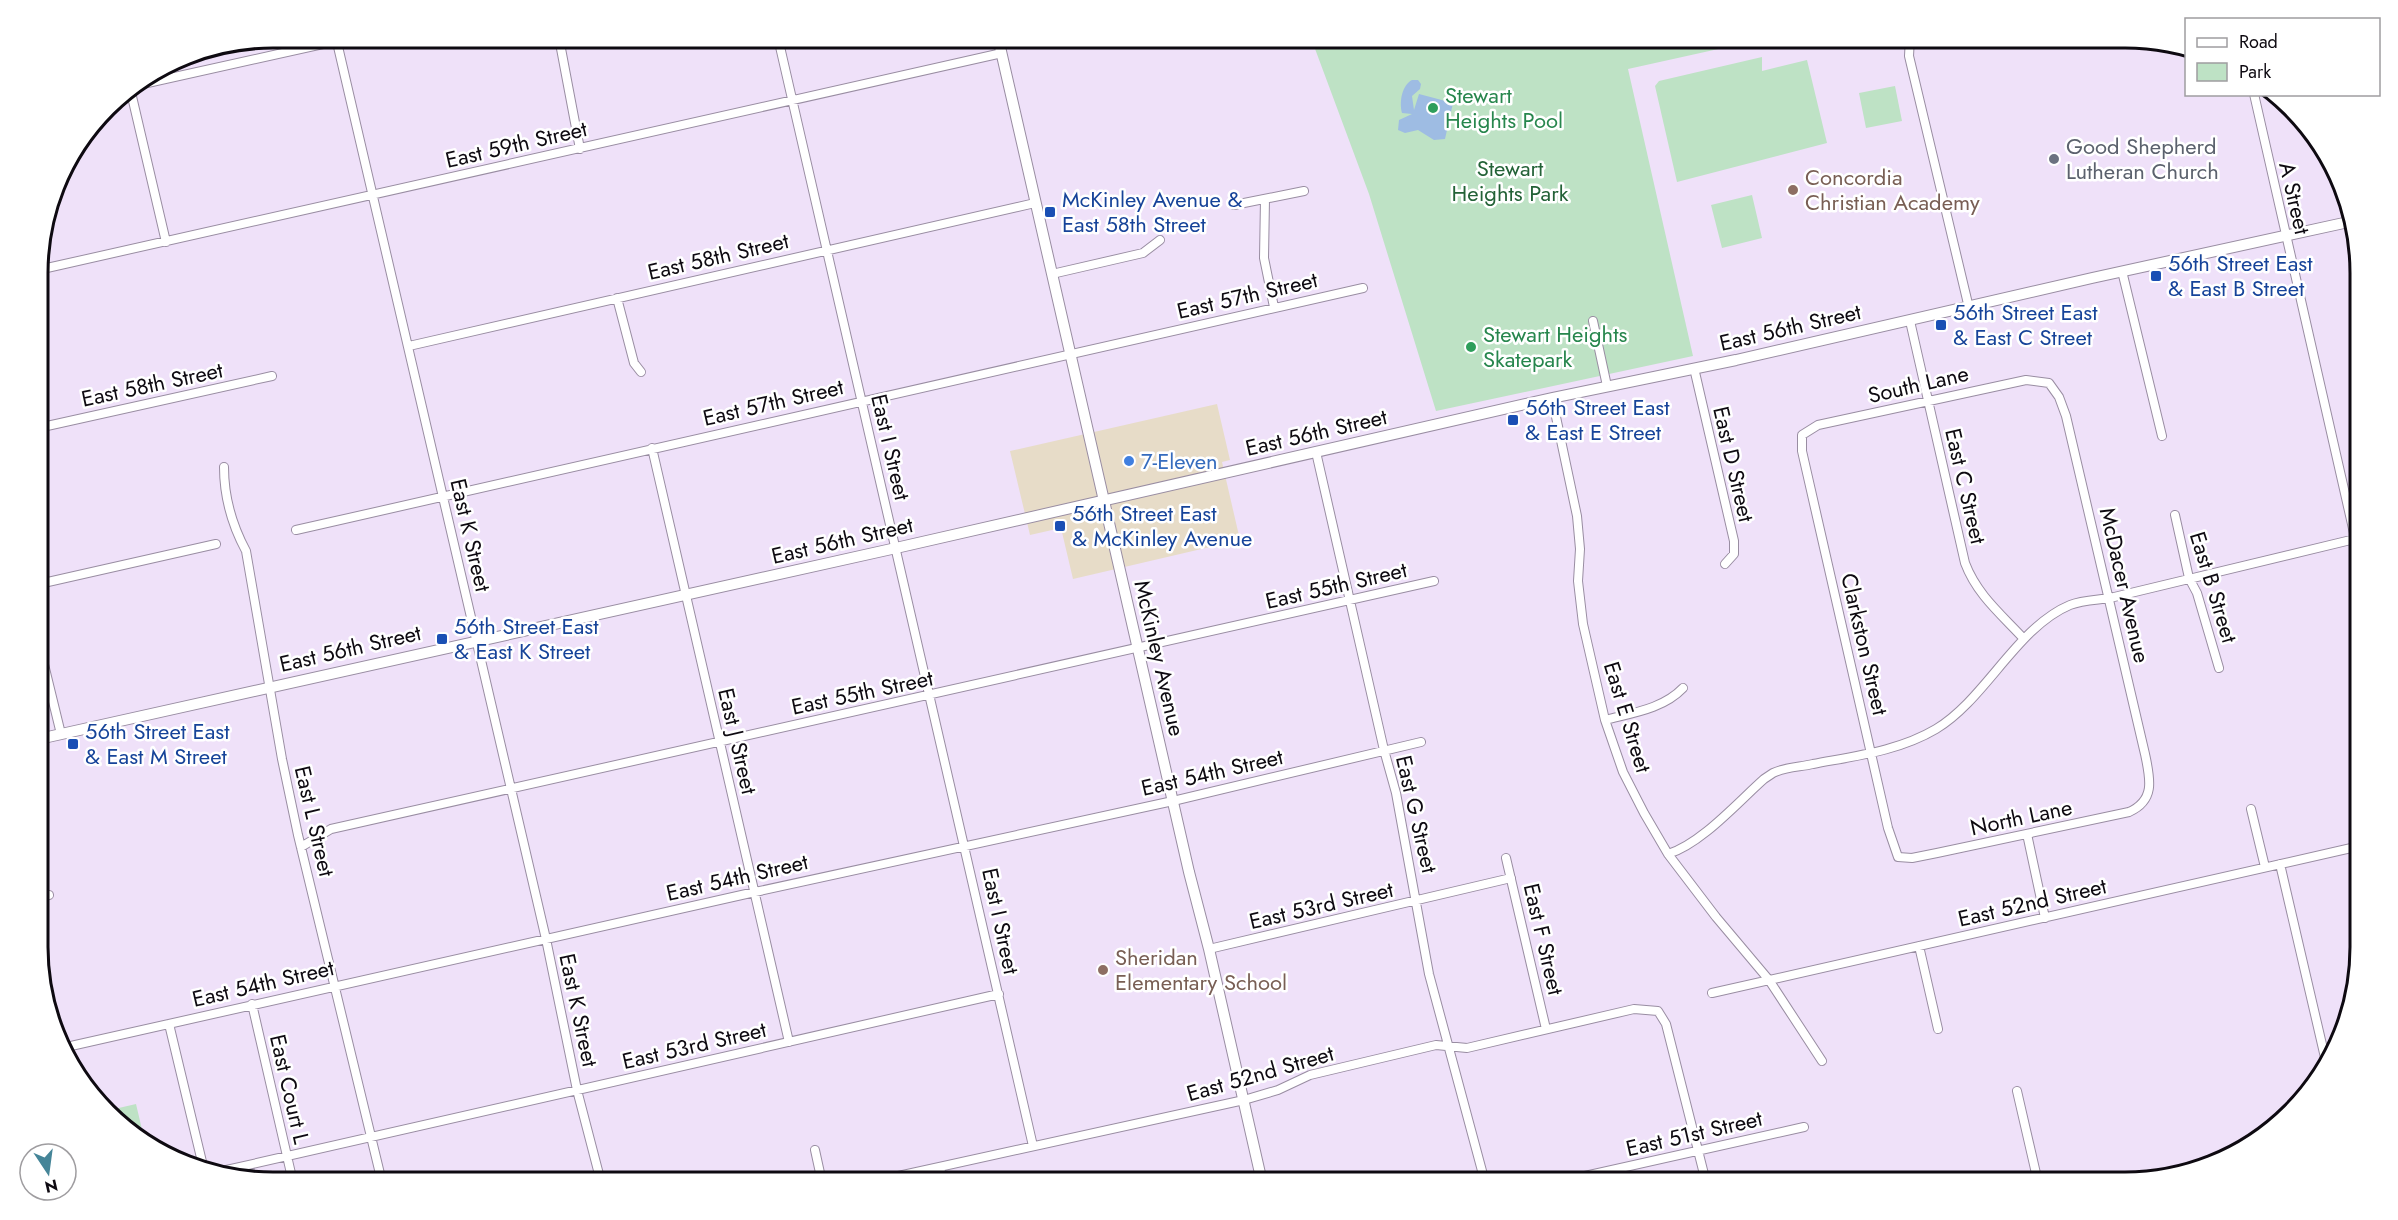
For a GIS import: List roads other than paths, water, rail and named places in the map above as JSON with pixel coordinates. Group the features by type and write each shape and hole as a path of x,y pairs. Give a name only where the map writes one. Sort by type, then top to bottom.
{"street":[{"path":"156,81 297,48"},
{"name":"East K Street","path":"338,48 546,939 577,1090 598,1172"},
{"path":"561,48 580,149"},
{"name":"East I Street","path":"780,48 1033,1146"},
{"name":"McKinley Avenue","path":"1000,48 1260,1172"},
{"path":"1909,48 1909,56 1969,308"},
{"name":"East 59th Street","path":"48,268 1002,54"},
{"name":"A Street","path":"2254,96 2285,235 2350,506"},
{"path":"132,97 166,242"},
{"path":"1234,205 1304,191"},
{"path":"1265,199 1264,258 1274,307"},
{"name":"East 58th Street","path":"409,346 1035,203"},
{"name":"East 56th Street","path":"48,737 896,548 1552,398 1694,369 2344,223"},
{"path":"1052,274 1143,253 1160,240"},
{"path":"2122,272 2162,436"},
{"name":"East 57th Street","path":"296,530 1363,288"},
{"path":"617,298 634,363 641,372"},
{"path":"1593,321 1607,386"},
{"name":"East C Street","path":"1910,321 1961,550 1970,576 1983,596 2024,639"},
{"name":"East D Street","path":"1694,369 1734,541 1734,554 1725,564"},
{"name":"East 58th Street","path":"48,426 273,376"},
{"name":"South Lane","path":"1802,438 1806,431 1818,425 1928,400 2020,380 2049,383"},
{"name":"McDacer Avenue","path":"2049,383 2059,397 2066,416 2110,598 2151,782 2146,799"},
{"name":"East E Street","path":"1552,398 1577,516 1580,549 1579,598 1583,624 1605,720 1617,756 1632,790 1668,854 1716,917 1769,980 1822,1061"},
{"name":"Clarkston Street","path":"1802,438 1802,451 1888,828 1899,857"},
{"name":"East J Street","path":"652,448 789,1042"},
{"name":"East G Street","path":"1316,452 1349,601 1396,793 1429,974 1482,1172"},
{"name":"East L Street","path":"224,467 224,482 233,527 246,551 269,687 301,847 380,1172"},
{"name":"East B Street","path":"2175,515 2189,578 2197,592 2219,668"},
{"path":"1668,854 1712,826 1768,775 1786,769 1916,741 1949,721 2024,639 2065,607 2078,602 2110,598 2350,541"},
{"path":"48,582 216,544"},
{"name":"East 55th Street","path":"301,847 331,829 1434,581"},
{"path":"48,681 61,734"},
{"path":"1605,720 1659,705 1677,695 1683,688"},
{"name":"East 54th Street","path":"71,1046 336,985 1173,801 1421,742"},
{"name":"North Lane","path":"1899,857 1918,857 2129,812 2146,799"},
{"path":"2251,809 2265,867"},
{"path":"2027,834 2045,918"},
{"name":"East 52nd Street","path":"1712,993 2350,848"},
{"name":"East F Street","path":"1506,858 1546,1029"},
{"path":"2280,864 2324,1053"},
{"name":"East 53rd Street","path":"1209,949 1511,878"},
{"path":"1919,946 1938,1029"},
{"name":"East 53rd Street","path":"233,1169 999,994"},
{"name":"East Court L","path":"252,1004 291,1172"},
{"name":"East 52nd Street","path":"917,1172 1244,1100 1278,1090 1310,1075 1436,1046 1467,1048 1634,1009 1658,1011 1666,1024 1698,1150"},
{"path":"168,1024 202,1160"},
{"path":"2017,1091 2036,1172"},
{"name":"East 51st Street","path":"1602,1172 1804,1127"},
{"path":"815,1150 820,1172"},
{"path":"1698,1150 1704,1172"},
{"path":"939,1167 940,1172"}],"water":[{"name":"Stewart Heights Pool","path":"1412,80 1418,80 1421,84 1420,89 1412,96 1414,110 1419,94 1453,103 1445,139 1434,140 1418,130 1405,133 1398,130 1399,120 1412,114 1402,113 1401,104 1402,94"}],"place":[{"name":"Stewart Heights Pool","path":"1433,108"},
{"name":"Good Shepherd Lutheran Church","path":"2054,159"},
{"name":"Concordia Christian Academy","path":"1793,190"},
{"name":"McKinley Avenue & East 58th Street","path":"1050,212"},
{"name":"56th Street East & East B Street","path":"2156,276"},
{"name":"56th Street East & East C Street","path":"1941,325"},
{"name":"Stewart Heights Skatepark","path":"1471,347"},
{"name":"56th Street East & East E Street","path":"1513,420"},
{"name":"7-Eleven","path":"1129,461"},
{"name":"56th Street East & McKinley Avenue","path":"1060,526"},
{"name":"56th Street East & East K Street","path":"442,639"},
{"name":"56th Street East & East M Street","path":"73,744"},
{"name":"Sheridan Elementary School","path":"1103,970"}],"park label":[{"name":"Stewart Heights Park","path":"1510,180"}]}
